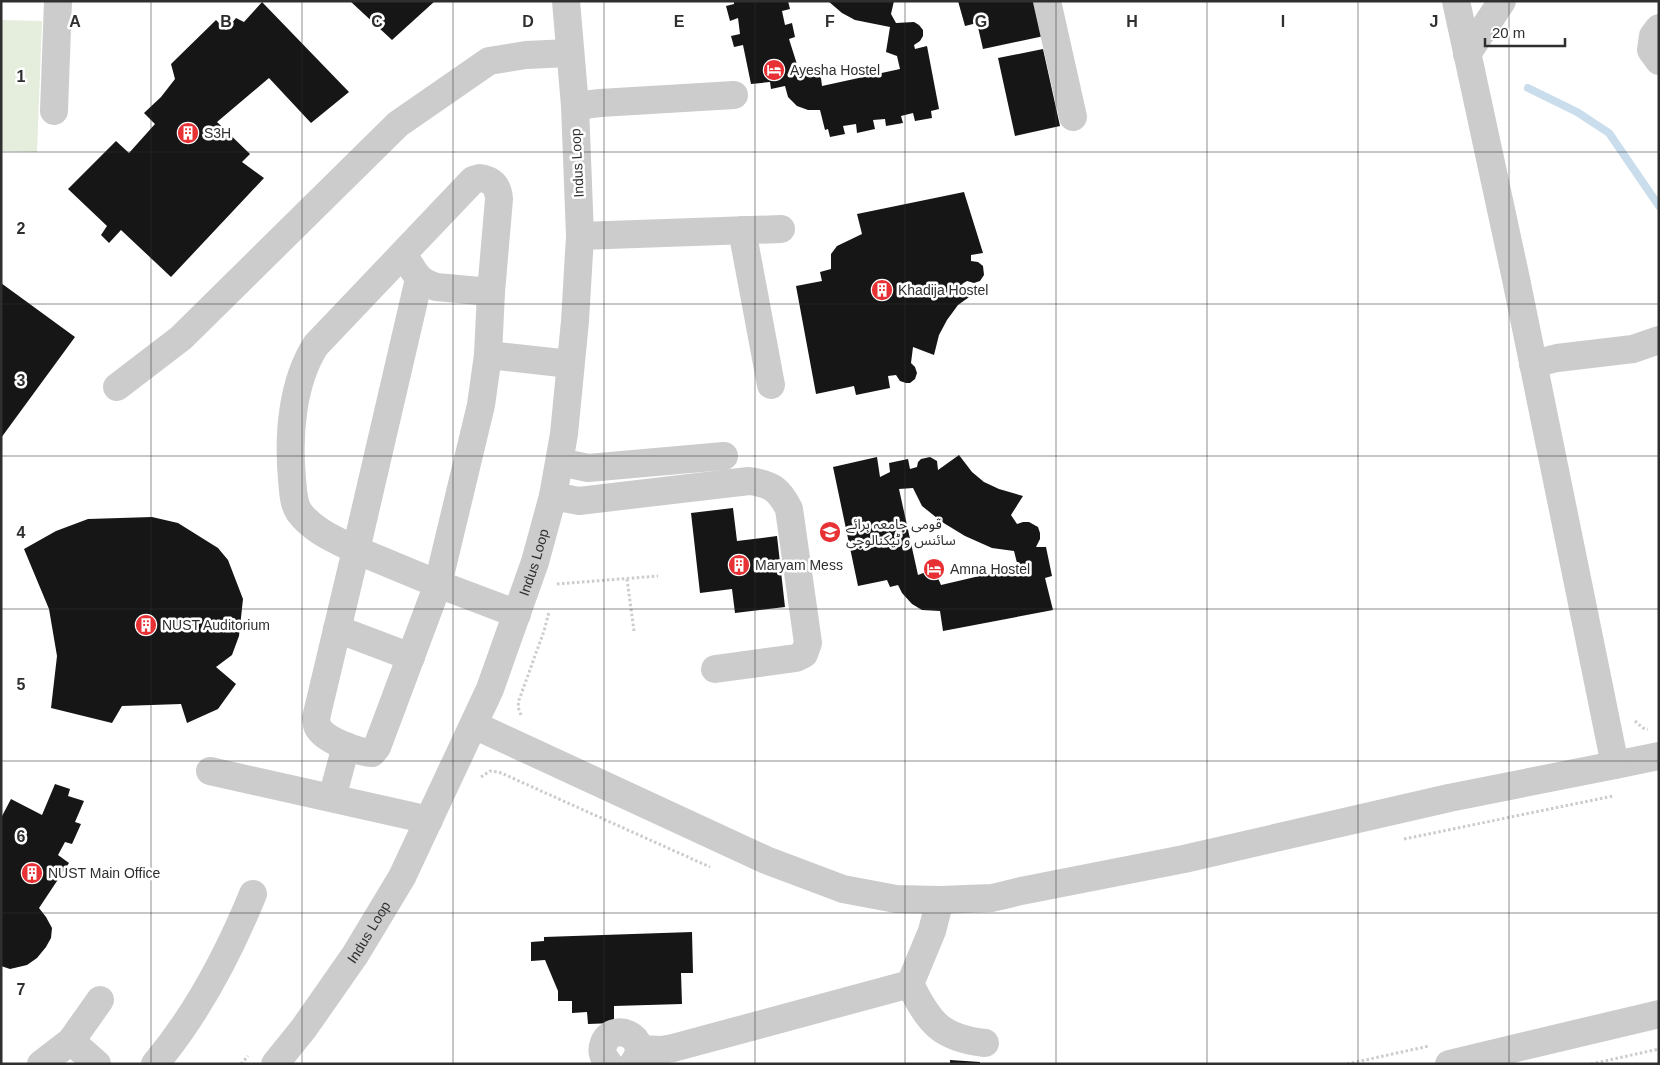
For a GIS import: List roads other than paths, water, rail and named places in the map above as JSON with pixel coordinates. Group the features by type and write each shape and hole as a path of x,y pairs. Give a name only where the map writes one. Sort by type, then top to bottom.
{"street":[{"path":"54,111 58,1"},
{"name":"Indus Loop","path":"275,1064 304,1028 355,955 402,877 490,689 535,562 560,462 575,322 580,236 575,106 566,1"},
{"path":"1047,1 1072,117"},
{"path":"1456,1 1514,270 1615,765"},
{"path":"1466,54 1502,1"},
{"path":"1659,28 1653,36 1651,50 1659,61"},
{"path":"117,387 181,338 398,124 489,61 526,55 570,53"},
{"path":"575,106 734,95"},
{"path":"419,279 356,550 316,718 317,727 325,736 346,746 362,752 372,753 377,747 438,584 481,405 488,355 499,199 494,183 480,178 473,180 316,345 303,372 293,416 290,461 293,493 298,511 312,526 356,550 438,584 517,614"},
{"path":"580,236 781,229"},
{"path":"742,230 772,385"},
{"path":"403,253 419,279 436,286 491,292"},
{"path":"1533,364 1557,358 1633,349 1659,340"},
{"path":"488,355 570,364"},
{"path":"560,462 588,468 724,456"},
{"path":"553,496 579,501 749,481 764,483 775,489 784,498 789,509 808,643 804,654 796,658 715,669"},
{"path":"337,629 411,657"},
{"path":"474,725 774,863 843,888 896,899 992,898 1184,859 1449,798 1659,756"},
{"path":"332,798 346,746"},
{"path":"210,771 429,820"},
{"path":"155,1064 187,1022 213,982 253,894"},
{"path":"940,900 932,931 910,984 921,1008 935,1024 948,1034 965,1041 985,1043"},
{"path":"609,1064 602,1052 608,1037 615,1033 623,1032 631,1035 636,1041 636,1056 673,1048 910,984"},
{"path":"41,1064 71,1041 100,1000"},
{"path":"1449,1064 1659,1014"},
{"path":"71,1041 97,1064"}],"waterway":[{"path":"1528,88 1577,112 1609,133 1659,206"}],"place":[{"name":"Ayesha Hostel","path":"774,70"},
{"name":"S3H","path":"188,133"},
{"name":"Khadija Hostel","path":"882,290"},
{"name":"قومی جامعہ برائے سائنس و ٹیکنالوجی","path":"830,532"},
{"name":"Maryam Mess","path":"739,565"},
{"name":"Amna Hostel","path":"934,569"},
{"name":"NUST Auditorium","path":"146,625"},
{"name":"NUST Main Office","path":"32,873"}]}
